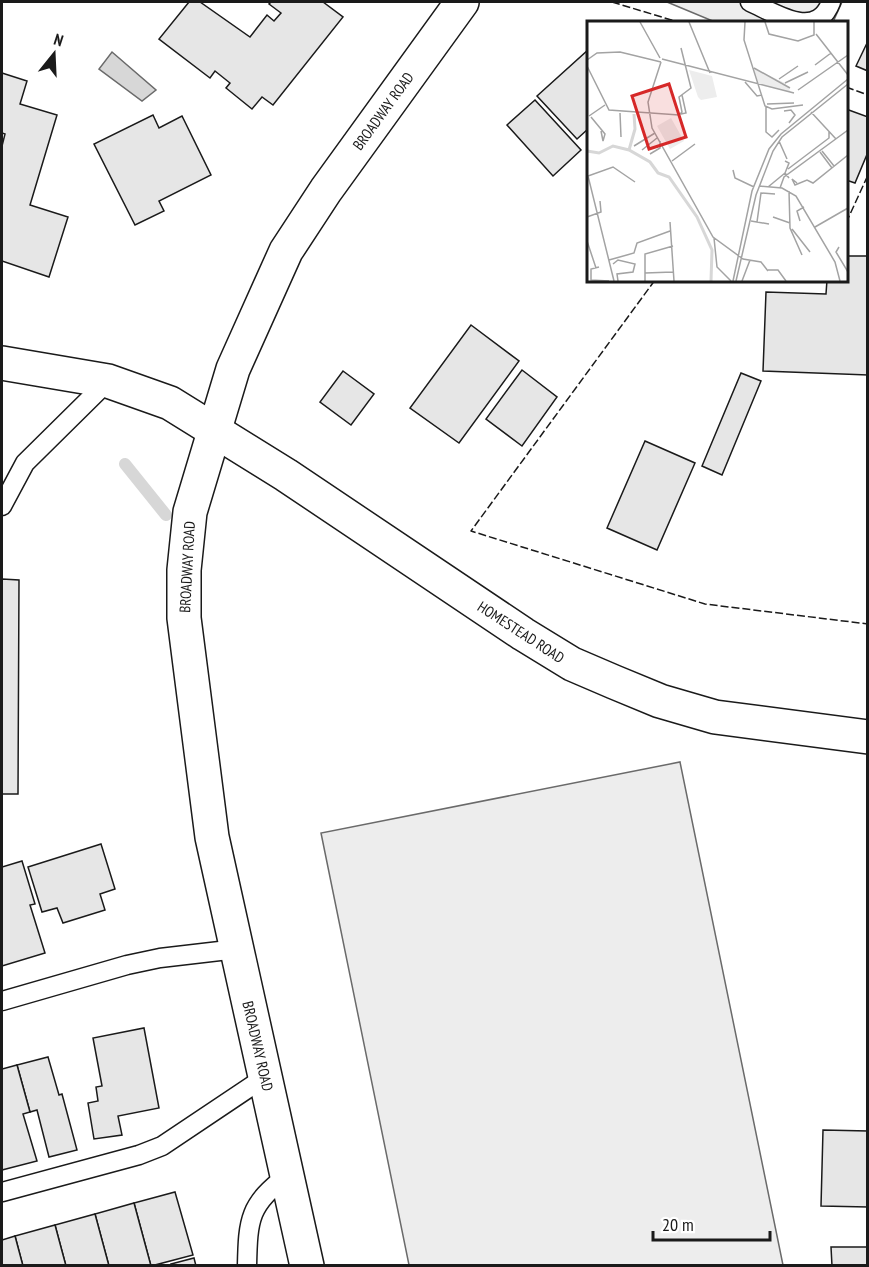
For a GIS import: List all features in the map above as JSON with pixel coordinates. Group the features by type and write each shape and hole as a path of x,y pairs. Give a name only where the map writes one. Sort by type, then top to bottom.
{"street":[{"name":"BROADWAY ROAD","path":"307,1266 212,837 184,618 184,570 190,512 233,369 286,251 326,190 462,2"},
{"name":"HOMESTEAD ROAD","path":"2,363 108,381 170,403 572,664 660,701 715,717 867,737"}],"lane":[{"path":"750,2 789,19 802,21"},
{"path":"818,21 826,13 831,2"},
{"path":"2,506 8,489 25,463 108,381"},
{"path":"2,1001 127,965 160,958 237,950"},
{"path":"2,1192 139,1155 162,1146 265,1077"},
{"path":"248,1266 248,1224 273,1186 288,1175"}],"shaded area":[{"path":"667,2 842,2 833,21 713,21"},
{"path":"112,52 156,90 142,101 99,69"},
{"path":"680,762 783,1265 409,1265 321,833"}],"building":[{"path":"189,2 200,2 250,37 267,15 274,21 281,13 269,4 271,2 323,2 343,17 273,105 262,97 252,109 226,88 230,83 215,71 210,78 159,39"},
{"path":"868,41 868,71 856,66"},
{"path":"587,51 587,130 577,139 537,96"},
{"path":"2,73 27,81 20,104 57,115 30,205 68,217 49,277 2,261 2,146 5,134 2,133"},
{"path":"535,100 581,150 553,176 507,125"},
{"path":"848,110 868,117 868,152 855,183 848,181"},
{"path":"153,115 159,128 182,116 211,175 159,201 164,211 135,225 94,144"},
{"path":"848,256 868,256 868,375 763,371 766,292 826,294 827,282 848,282"},
{"path":"471,325 519,361 459,443 410,408"},
{"path":"522,370 557,397 522,446 486,419"},
{"path":"343,371 374,394 351,425 320,402"},
{"path":"741,373 761,381 722,475 702,466"},
{"path":"645,441 695,463 657,550 607,528"},
{"path":"2,579 19,580 18,794 2,794"},
{"path":"101,844 115,889 100,894 105,910 63,923 57,908 42,912 28,867"},
{"path":"22,861 35,904 30,905 45,953 2,966 2,867"},
{"path":"144,1028 159,1108 118,1116 122,1135 94,1139 88,1103 98,1101 96,1087 102,1086 93,1038"},
{"path":"48,1057 59,1095 62,1094 77,1150 49,1157 37,1110 30,1112 17,1065"},
{"path":"17,1065 30,1112 23,1114 37,1161 2,1170 2,1069"},
{"path":"823,1130 868,1131 868,1207 821,1206"},
{"path":"175,1192 193,1255 151,1266 134,1203"},
{"path":"134,1203 151,1266 109,1266 95,1214"},
{"path":"95,1214 109,1266 66,1266 55,1225"},
{"path":"55,1225 66,1266 23,1266 15,1236"},
{"path":"15,1236 23,1266 2,1266 2,1240"},
{"path":"831,1247 868,1247 868,1266 832,1266"},
{"path":"194,1258 196,1266 172,1266 171,1264"}],"waterway":[{"path":"125,464 166,515"}],"fence":[{"path":"612,2 675,21"},
{"path":"848,88 868,95"},
{"path":"848,219 868,175"},
{"path":"654,282 471,531 705,604 868,624"}]}
